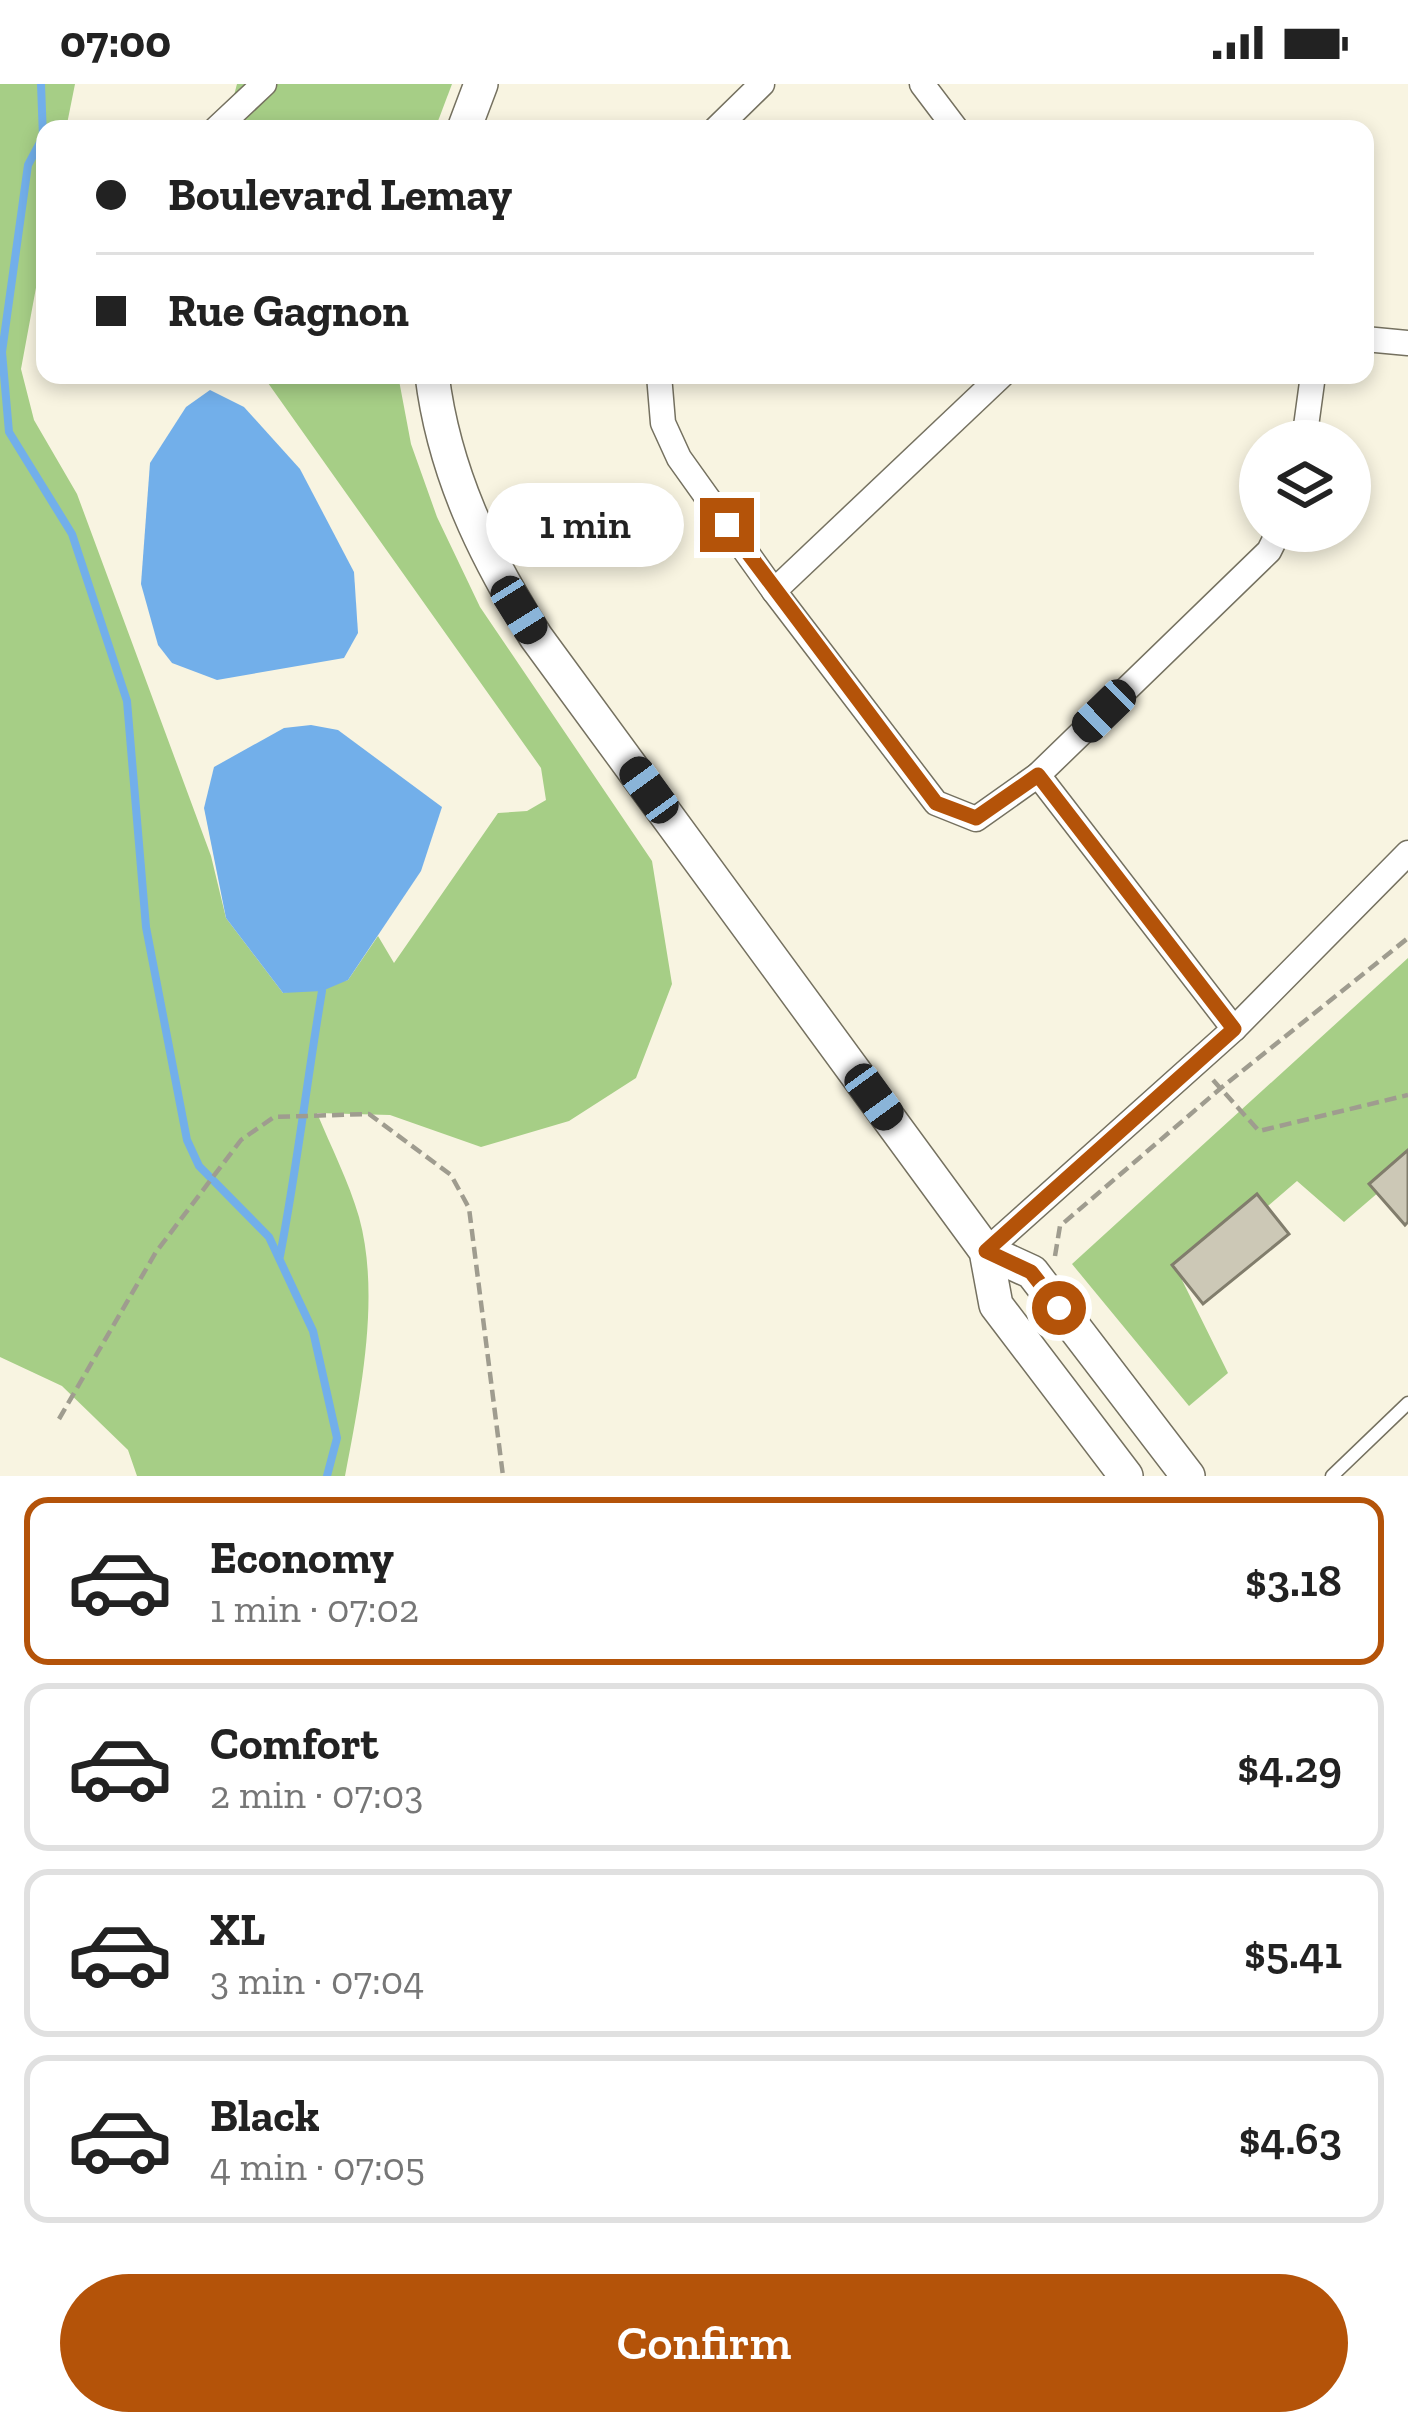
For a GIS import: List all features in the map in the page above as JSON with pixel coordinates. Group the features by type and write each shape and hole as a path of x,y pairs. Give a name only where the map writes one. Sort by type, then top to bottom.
{"street":[{"path":"226,120 264,84"},
{"path":"467,120 481,84"},
{"path":"725,120 762,84"},
{"path":"922,84 949,120"},
{"path":"1374,340 1408,343"},
{"path":"434,384 458,490 502,583 536,637 986,1251 996,1305 1126,1476"},
{"path":"660,384 663,423 680,458 774,591 936,803 976,818 1038,775 1268,552"},
{"path":"774,591 992,384"},
{"path":"1307,420 1312,384"},
{"path":"1038,775 1234,1029"},
{"path":"986,1251 1234,1029 1408,853"},
{"path":"986,1251 1031,1272 1188,1476"}],"lane":[{"path":"1332,1476 1408,1403"}],"path":[{"path":"1053,1268 1060,1226 1221,1088 1408,938"},
{"path":"1197,1062 1259,1131 1408,1095"},
{"path":"58,1418 156,1252 241,1140 274,1117 370,1114 451,1175 469,1208 503,1476"}],"green space":[{"path":"0,84 75,84 68,120 36,120 36,288 21,369 34,420 77,494 211,856 226,918 283,993 348,980 378,936 394,963 498,813 527,811 546,800 541,768 269,384 400,384 411,444 437,517 480,607 652,861 672,984 636,1078 569,1121 481,1147 390,1115 317,1113 359,1217 368,1280 366,1346 345,1476 137,1476 128,1450 62,1386 0,1357"},
{"path":"237,84 452,84 438,120 227,120"},
{"path":"1408,958 1408,1167 1344,1222 1297,1181 1182,1280 1228,1373 1189,1406 1072,1264"}],"water":[{"path":"210,390 244,407 300,469 354,572 358,633 344,658 217,680 172,663 158,645 141,584 150,463 186,407"},
{"path":"311,725 338,730 442,807 421,871 348,980 322,991 283,993 226,918 204,808 214,767 284,728"}],"building":[{"path":"1408,1150 1408,1222 1405,1225 1369,1184"},
{"path":"1257,1194 1289,1234 1203,1304 1172,1265"}],"waterway":[{"path":"41,84 42,120"},
{"path":"36,150 28,165 2,352 9,432 72,534 127,701 146,927 187,1140 199,1166 269,1237 313,1331 337,1438 327,1476"},
{"path":"280,1256 322,991"}],"route":[{"path":"727,525 936,803 976,818 1038,775 1234,1029 986,1251 1031,1272 1059,1308"}]}
